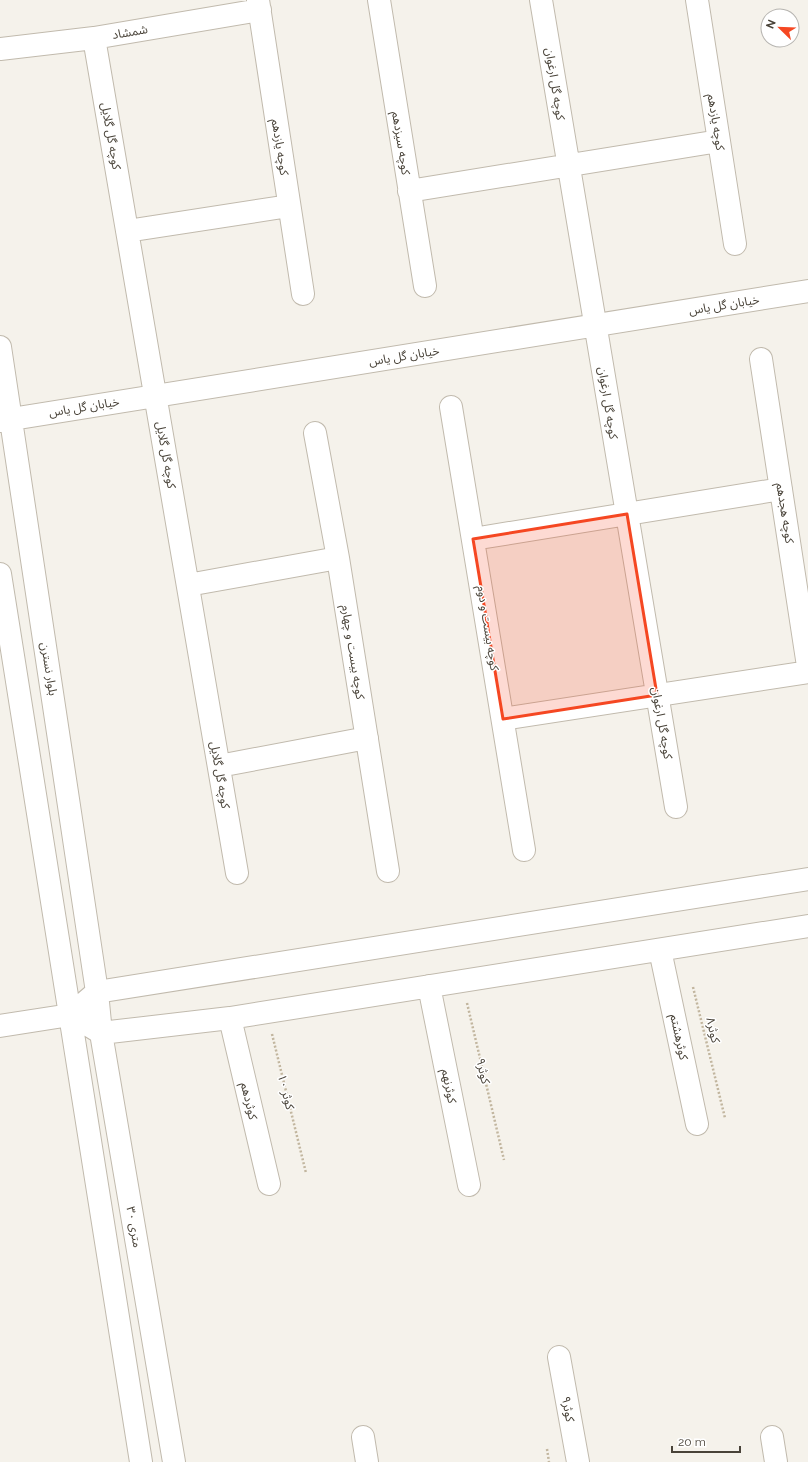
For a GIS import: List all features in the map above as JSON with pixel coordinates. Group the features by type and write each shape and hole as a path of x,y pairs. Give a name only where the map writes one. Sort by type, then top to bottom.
{"street":[{"name":"کوچه سیزدهم","path":"379,0 425,286"},
{"name":"کوچه گل ارغوان","path":"541,0 676,807"},
{"name":"کوچه یازدهم","path":"697,0 735,244"},
{"name":"کوچه یازدهم","path":"259,5 303,294"},
{"name":"شمشاد","path":"0,49 94,38 259,5"},
{"name":"کوچه گل گلایل","path":"94,38 237,873"},
{"path":"409,191 719,141"},
{"path":"127,232 289,206"},
{"name":"خیابان گل یاس","path":"6,420 808,291"},
{"name":"بلوار نسترن","path":"0,347 6,420 97,992"},
{"name":"کوچه هجدهم","path":"761,360 808,666"},
{"name":"کوچه بیست و دوم","path":"451,407 524,850"},
{"name":"کوچه بیست و چهارم","path":"315,433 338,558 388,871"},
{"path":"473,539 781,489"},
{"path":"188,585 338,558"},
{"path":"0,574 141,1462"},
{"path":"503,719 808,672"},
{"path":"219,766 367,738"},
{"path":"0,1026 70,1015 97,992 808,879"},
{"path":"70,1015 101,1033 230,1018 808,926"},
{"name":"کوثرهشتم","path":"660,950 697,1124"},
{"name":"کوثرنهم","path":"429,986 469,1185"},
{"name":"۳۰ متری","path":"97,992 101,1033 174,1462"},
{"name":"کوثردهم","path":"230,1018 269,1184"},
{"name":"کوثر۹","path":"559,1357 578,1462"},
{"path":"363,1437 367,1462"},
{"path":"772,1437 776,1462"}],"path":[{"name":"کوثر۹","path":"462,981 504,1160"},
{"name":"کوثر۸","path":"692,984 724,1118"},
{"name":"کوثر ۱۰","path":"266,1012 306,1173"},
{"path":"547,1449 549,1462"}],"highlighted area":[{"path":"627,514 657,695 503,719 473,539"}]}
